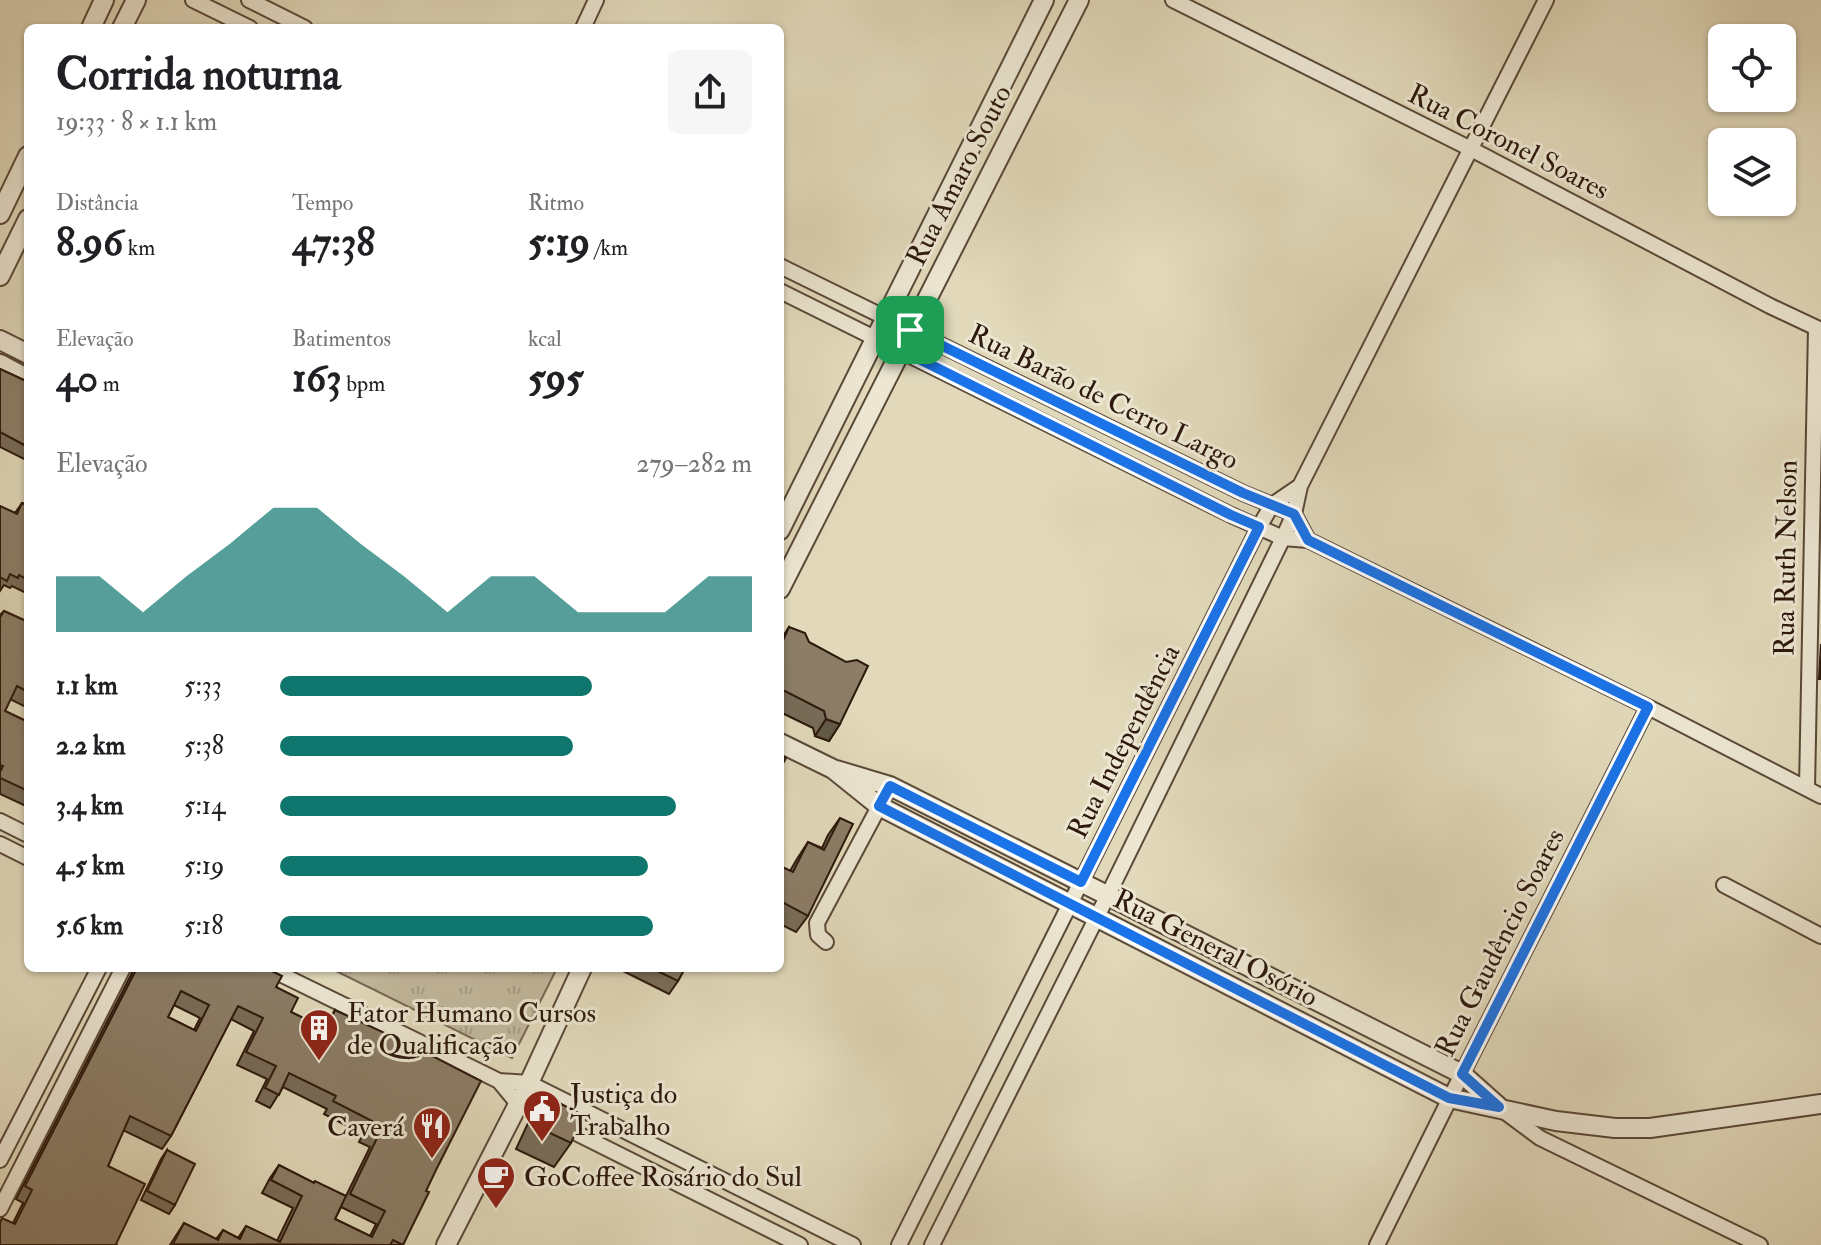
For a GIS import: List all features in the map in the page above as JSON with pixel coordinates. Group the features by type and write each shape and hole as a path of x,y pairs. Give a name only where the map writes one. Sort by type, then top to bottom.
{"street":[{"path":"93,24 104,0"},
{"path":"124,24 136,0"},
{"path":"193,0 242,24"},
{"path":"249,0 294,24"},
{"path":"585,24 596,0"},
{"name":"Rua Amaro Souto","path":"784,522 1044,0"},
{"name":"Rua Amaro Souto","path":"784,581 1079,0"},
{"name":"Rua Coronel Soares","path":"1173,0 1471,149 1818,329"},
{"name":"Rua Independência","path":"932,1245 1283,538 1294,514 1300,486 1546,0"},
{"path":"0,214 24,164"},
{"path":"0,276 24,227"},
{"name":"Rua Barão de Cerro Largo","path":"784,268 1205,474 1294,514"},
{"name":"Rua Barão de Cerro Largo","path":"784,293 1194,497 1283,538 1308,540 1821,796"},
{"name":"Rua Ruth Nelson","path":"1807,788 1818,329"},
{"path":"0,340 24,352"},
{"path":"0,364 24,377"},
{"path":"1020,410 1030,389"},
{"path":"1194,497 1205,474"},
{"name":"Rua Independência","path":"899,1245 1259,527 1272,505 1300,486"},
{"path":"1294,514 1308,540"},
{"name":"Rua Gaudêncio Soares","path":"1377,1245 1648,707"},
{"name":"Rua General Osório","path":"784,745 833,769 890,786 1462,1074 1540,1138 1760,1245"},
{"path":"1144,756 1171,768"},
{"name":"Rua General Osório","path":"833,769 879,806 1449,1098 1499,1107"},
{"path":"826,942 818,935 817,923 890,786"},
{"path":"0,821 24,833"},
{"path":"0,844 24,856"},
{"path":"1724,885 1821,936"},
{"path":"0,1160 97,972"},
{"path":"0,1209 121,972"},
{"path":"276,972 499,1081 529,1083 853,1245"},
{"path":"446,1245 529,1083 580,972"},
{"path":"1331,1038 1341,1013"},
{"path":"499,1081 518,1104 800,1245"},
{"path":"1499,1107 1556,1121 1615,1128 1650,1128 1821,1104"},
{"path":"651,1171 661,1149"}],"green space":[{"path":"338,972 555,972 512,1058"}],"building":[{"path":"0,369 24,380 24,445 0,432"},
{"path":"24,504 24,578 10,574 7,581 0,577 0,506 17,514"},
{"path":"4,611 24,620 24,690 17,686 5,711 24,720 24,789 0,778 3,766 0,765 1,616"},
{"path":"789,627 805,633 809,642 846,662 857,660 868,666 840,724 826,719 824,711 784,691 784,638"},
{"path":"840,818 853,824 808,916 784,903 784,868 793,872 808,842 824,850"},
{"path":"135,972 274,972 282,976 276,987 298,998 291,1012 326,1029 335,1010 481,1081 426,1191 429,1192 403,1245 393,1240 390,1245 173,1244 184,1223 218,1240 223,1230 240,1239 246,1226 280,1242 302,1196 271,1180 279,1165 346,1196 335,1219 372,1237 385,1211 350,1194 379,1134 368,1129 372,1121 333,1101 336,1096 289,1073 279,1095 265,1088 276,1066 246,1052 263,1018 238,1006 171,1136 130,1116 108,1166 145,1184 117,1245 0,1245 2,1218 15,1224 32,1190 25,1186","holes":["181,991 209,1005 196,1031 168,1017"]},
{"path":"659,972 683,972 678,981"},
{"path":"546,1096 584,1116 571,1143 533,1125"},
{"path":"167,1150 195,1164 175,1205 147,1191"}],"place":[{"name":"Fator Humano Cursos de Qualificação","path":"319,1062"},
{"name":"Justiça do Trabalho","path":"542,1143"},
{"name":"Caverá","path":"432,1160"},
{"name":"GoCoffee Rosário do Sul","path":"496,1210"}],"route":[{"path":"910,330 1243,493 1294,514 1308,540 1648,707 1462,1074 1499,1107 1449,1098 879,806 890,786 1081,882 1259,527 901,350 910,330"}]}
